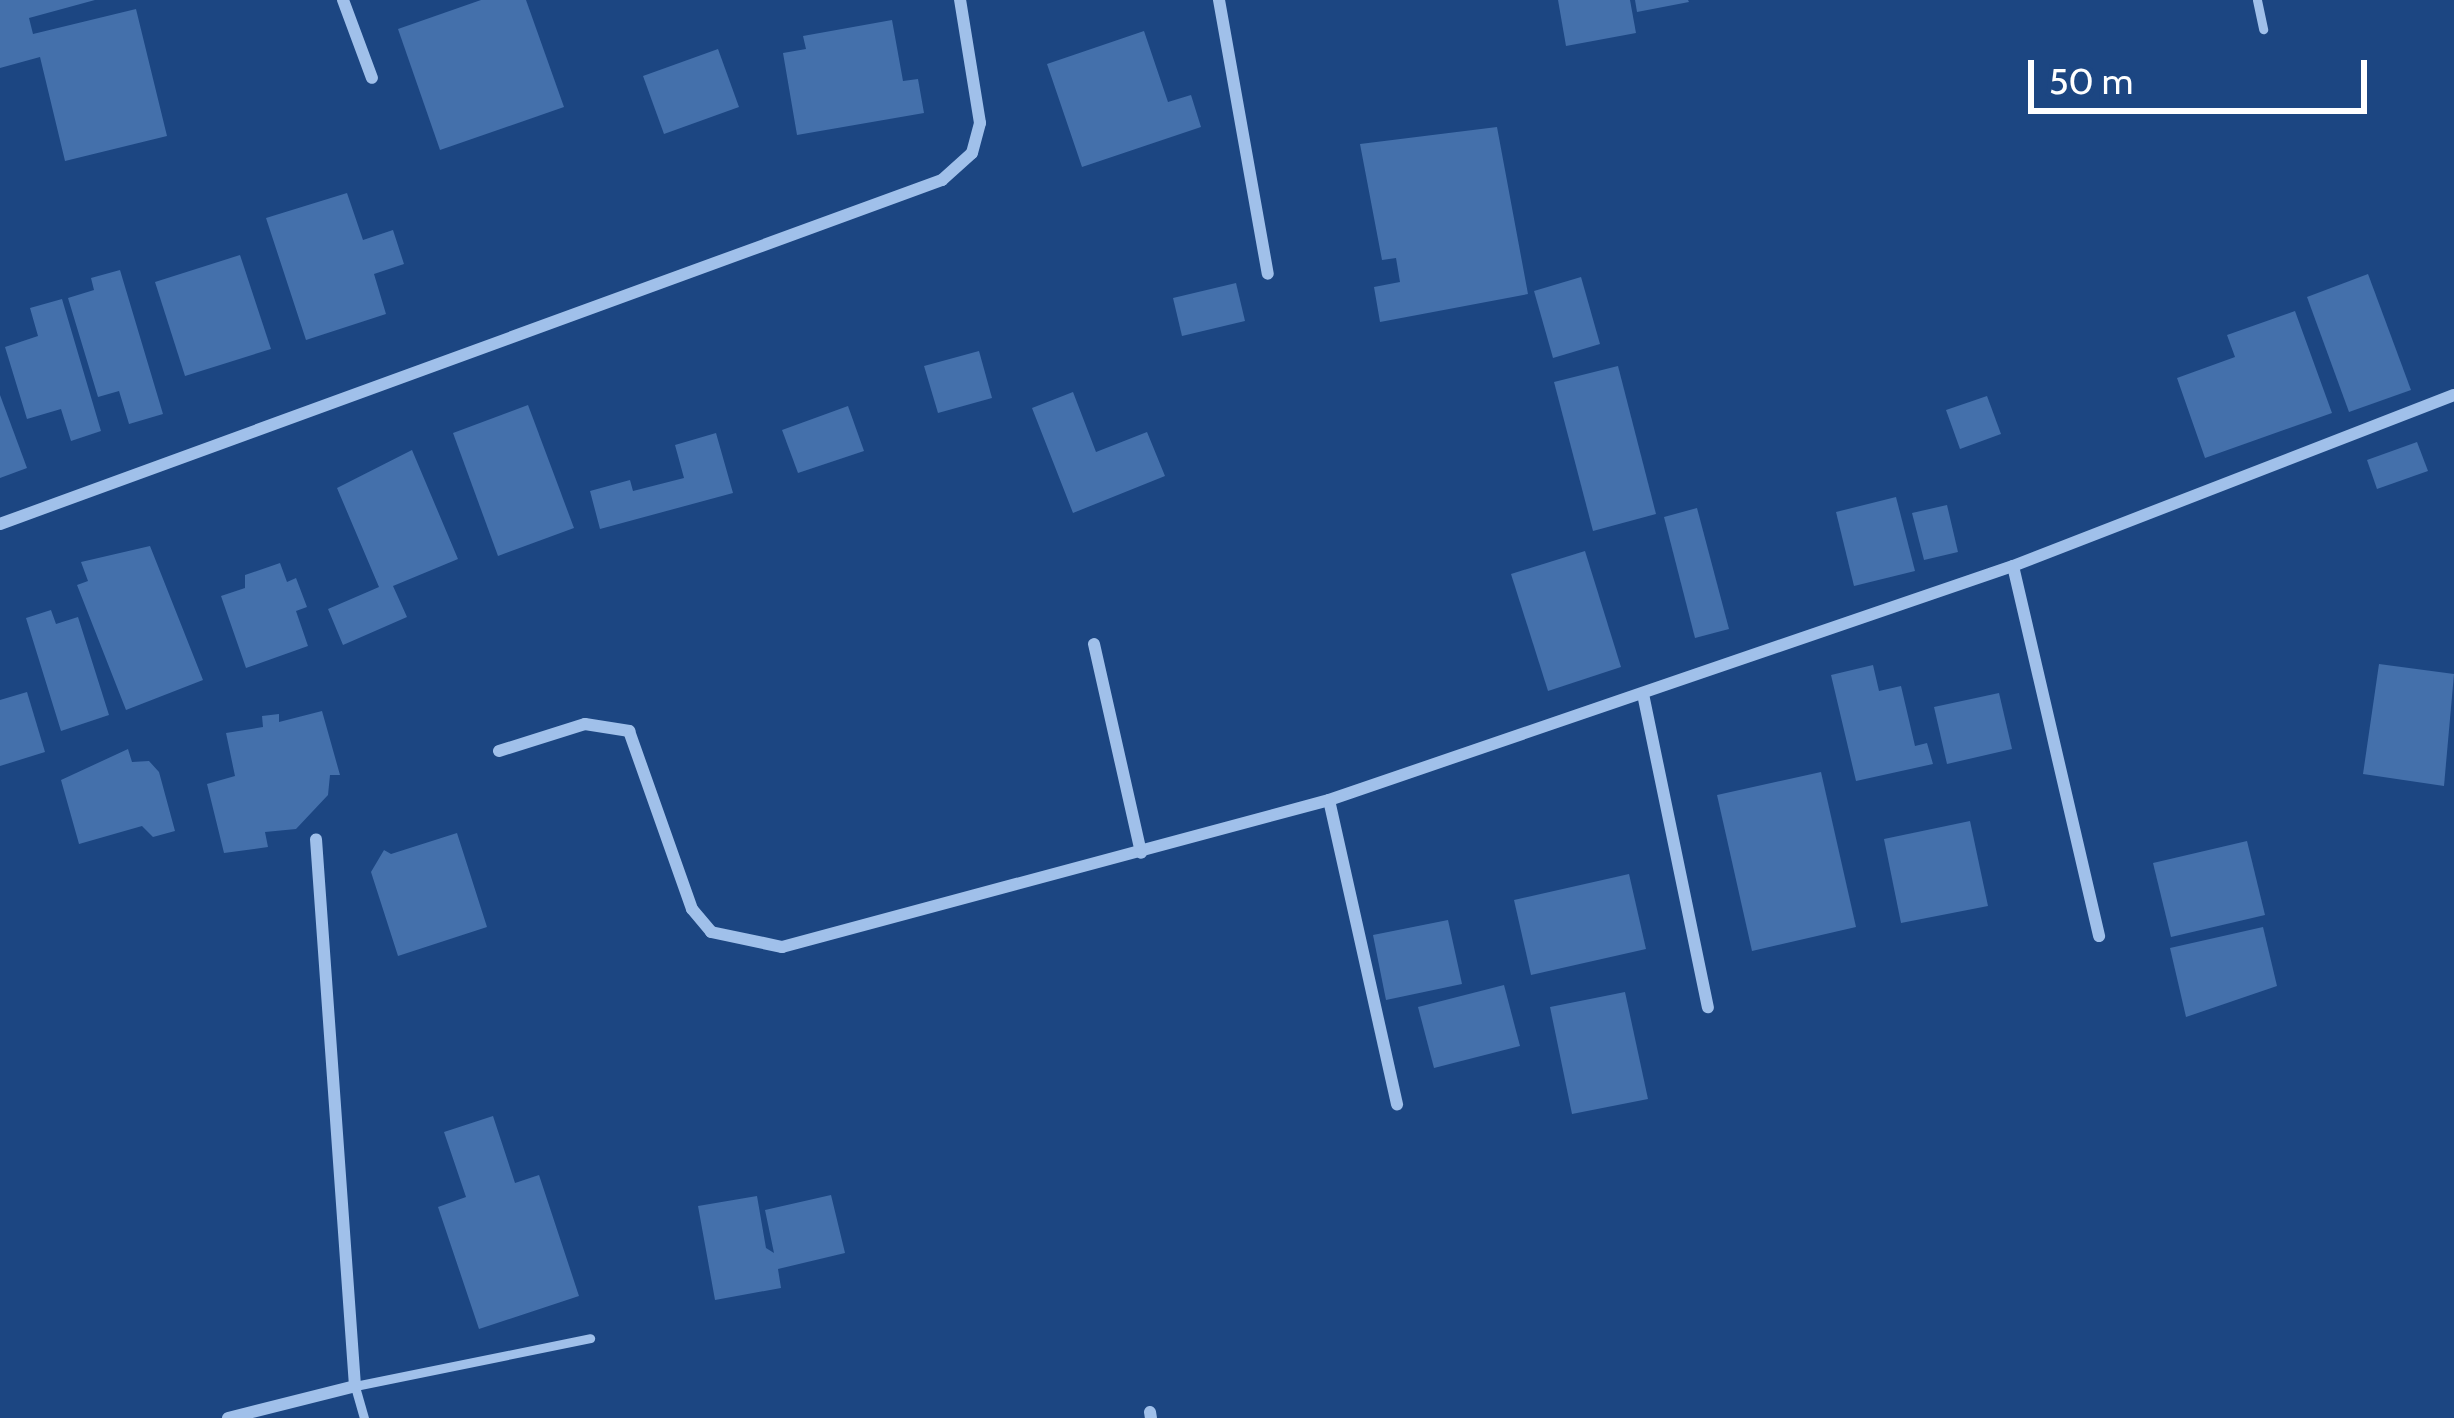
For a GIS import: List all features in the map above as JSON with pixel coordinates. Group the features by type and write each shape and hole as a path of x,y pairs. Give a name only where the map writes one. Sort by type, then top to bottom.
{"street":[{"path":"343,0 372,78"},
{"path":"0,524 942,180 972,153 980,123 960,0"},
{"path":"1219,0 1268,274"},
{"path":"499,751 585,724 629,730 692,909 711,932 745,945 782,947 1329,800 2013,566 2454,395"},
{"path":"2013,566 2099,936"},
{"path":"1094,644 1141,853"},
{"path":"1642,694 1708,1006"},
{"path":"1329,800 1397,1106"},
{"path":"228,1418 355,1386 316,839"}],"lane":[{"path":"2258,0 2263,29"},
{"path":"364,1418 355,1386 590,1338"}],"building":[{"path":"0,0 95,0 29,18 33,34 136,9 167,136 65,161 40,57 0,68"},
{"path":"481,0 526,0 564,107 440,150 398,29"},
{"path":"1558,0 1630,0 1636,33 1566,46"},
{"path":"1635,0 1688,0 1689,2 1637,12"},
{"path":"892,20 903,81 918,79 924,113 797,135 783,53 806,49 803,36"},
{"path":"1144,31 1168,102 1191,95 1201,127 1082,167 1047,64"},
{"path":"718,49 739,107 664,134 643,76"},
{"path":"1497,127 1528,294 1380,322 1374,287 1400,282 1396,258 1382,260 1360,144"},
{"path":"347,193 363,240 393,230 404,264 374,274 386,314 306,340 266,218"},
{"path":"240,255 271,349 185,376 155,282"},
{"path":"120,270 163,414 129,424 119,391 98,397 68,298 94,290 91,278"},
{"path":"2368,274 2411,390 2349,412 2307,297"},
{"path":"1581,277 1600,344 1553,358 1534,291"},
{"path":"1236,283 1245,321 1182,336 1173,298"},
{"path":"62,299 101,431 71,441 61,409 27,419 5,347 38,336 30,308"},
{"path":"2295,311 2332,413 2205,458 2177,378 2235,357 2227,335"},
{"path":"979,351 992,398 938,413 924,366"},
{"path":"1618,366 1656,514 1593,531 1554,382"},
{"path":"1073,392 1096,452 1147,432 1165,476 1073,513 1032,408"},
{"path":"0,395 27,468 0,478"},
{"path":"1987,396 2001,434 1960,449 1946,410"},
{"path":"528,405 574,528 498,556 453,433"},
{"path":"848,406 864,451 798,473 782,430"},
{"path":"716,433 733,493 600,529 590,491 630,480 633,491 684,478 675,445"},
{"path":"2417,442 2428,471 2377,489 2367,460"},
{"path":"412,450 458,559 393,586 407,617 343,645 328,609 379,587 337,488"},
{"path":"1896,497 1915,571 1854,586 1836,512"},
{"path":"1947,505 1958,552 1924,560 1912,513"},
{"path":"1697,508 1729,629 1695,638 1664,517"},
{"path":"150,546 203,680 126,710 77,585 88,581 81,562"},
{"path":"1585,551 1621,667 1548,691 1511,574"},
{"path":"280,563 287,582 296,578 307,607 296,611 308,646 246,668 221,596 245,588 245,575"},
{"path":"51,610 56,624 78,617 109,715 61,731 26,618"},
{"path":"2379,664 2454,674 2444,786 2363,774"},
{"path":"1873,665 1879,691 1901,686 1915,746 1927,743 1933,764 1856,781 1831,675"},
{"path":"27,692 45,752 0,766 0,700"},
{"path":"1999,693 2012,749 1947,764 1934,707"},
{"path":"322,711 340,775 330,775 328,795 296,829 265,832 268,847 224,853 207,784 235,776 226,733 263,727 262,716 279,714 279,722"},
{"path":"128,749 132,762 149,761 159,772 175,831 153,837 142,826 79,844 61,780"},
{"path":"1821,772 1856,927 1752,951 1717,795"},
{"path":"1970,821 1988,906 1901,923 1884,839"},
{"path":"457,833 487,927 398,956 371,872 384,850 391,854"},
{"path":"2247,841 2265,915 2171,937 2153,863"},
{"path":"1629,874 1646,949 1531,975 1514,900"},
{"path":"1448,920 1462,984 1386,1000 1373,935"},
{"path":"2263,927 2277,986 2186,1017 2170,948"},
{"path":"1504,985 1520,1046 1434,1068 1418,1007"},
{"path":"1625,992 1648,1099 1572,1114 1550,1007"},
{"path":"493,1116 515,1183 539,1175 579,1296 479,1329 438,1207 466,1197 444,1132"},
{"path":"831,1195 845,1253 778,1269 781,1288 715,1300 698,1206 757,1196 766,1248 774,1253 765,1210"}]}
